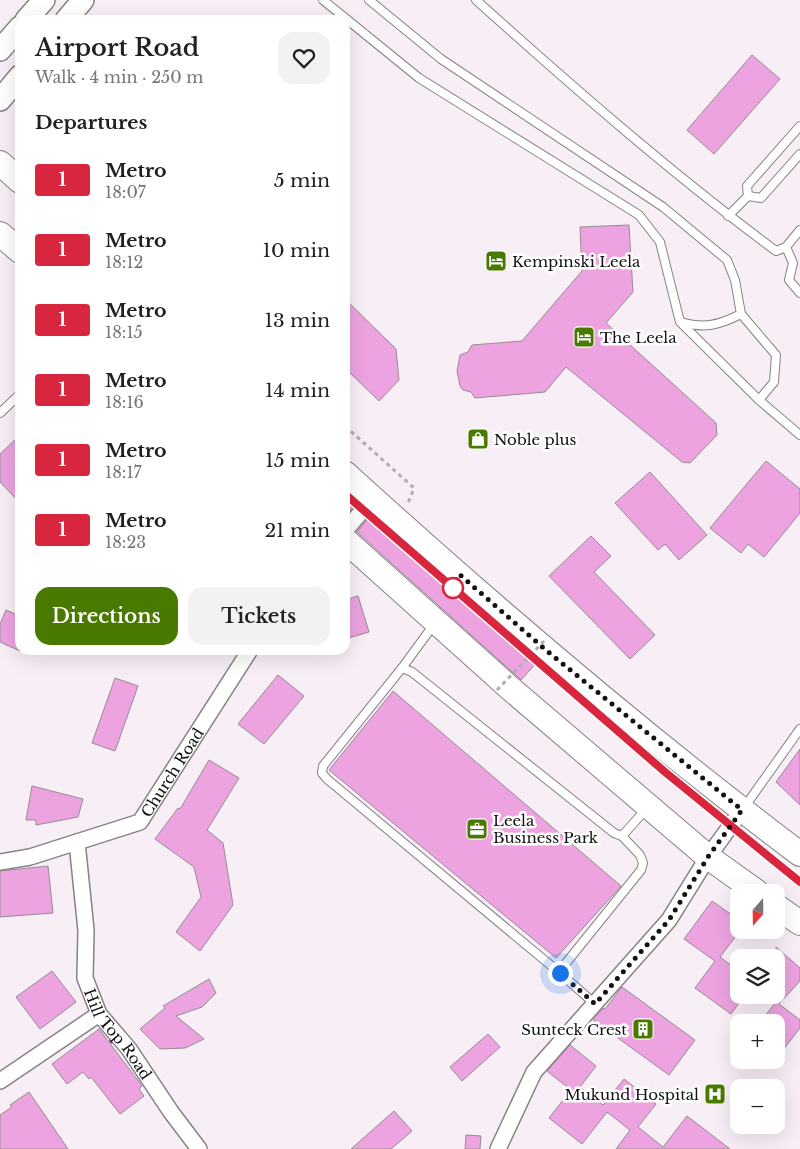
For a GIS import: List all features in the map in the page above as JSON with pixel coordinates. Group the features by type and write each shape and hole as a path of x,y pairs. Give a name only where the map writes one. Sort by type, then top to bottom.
{"main road":[{"path":"30,15 44,0"},
{"path":"70,15 83,0"},
{"path":"0,100 15,82"},
{"path":"0,163 15,176"},
{"path":"0,234 15,247"},
{"path":"350,477 547,651 742,810 800,854"},
{"path":"350,545 512,690 708,857 747,884"},
{"path":"785,912 800,923"}],"street":[{"path":"350,525 373,498"},
{"name":"Church Road","path":"0,862 30,857 140,822 247,655"},
{"path":"498,1149 534,1072 669,920 708,857 742,810"},
{"name":"Hill Top Road","path":"77,842 86,930 85,978 99,1014 129,1048 171,1112 199,1149"},
{"path":"0,1080 99,1014"}],"lane":[{"path":"323,0 341,15"},
{"path":"369,0 441,59 663,207 727,260 735,280 741,314 776,355 774,382 759,400"},
{"path":"476,0 588,98 728,216 776,251 786,247 800,230"},
{"path":"350,22 419,78 639,215 660,242 680,322 759,400 800,435"},
{"path":"748,196 747,186 800,126"},
{"path":"748,196 761,198 800,154"},
{"path":"728,216 748,196"},
{"path":"786,247 793,263 789,280 800,293"},
{"path":"680,322 698,327 723,322 741,314"},
{"path":"0,413 15,399"},
{"path":"436,622 402,668 323,766 322,773 595,1004"},
{"path":"402,668 412,672 605,827 622,836 640,855 643,863 641,870 562,968 560,973"},
{"path":"742,810 800,729"},
{"path":"622,836 648,806"}],"path":[{"path":"350,430 414,488 400,522"},
{"path":"497,690 546,639"}],"building":[{"path":"752,55 780,79 714,154 687,130"},
{"path":"629,225 633,292 606,323 716,423 717,435 690,463 682,462 566,367 545,392 475,398 471,392 463,390 460,386 457,371 460,355 468,352 472,345 522,341 582,271 580,227"},
{"path":"350,304 396,349 399,380 379,401 350,373"},
{"path":"15,440 15,498 0,482 0,454"},
{"path":"766,461 800,489 800,513 764,557 748,544 741,553 710,528"},
{"path":"650,472 707,535 679,560 665,544 658,550 615,503"},
{"path":"350,496 357,502 350,511"},
{"path":"371,515 538,661 521,680 357,532"},
{"path":"591,536 611,556 594,572 655,635 630,659 549,576"},
{"path":"358,596 369,632 350,638 350,598"},
{"path":"6,610 15,614 15,649 0,642 0,624"},
{"path":"278,675 304,696 264,744 238,724"},
{"path":"115,678 138,686 115,751 92,743"},
{"name":"Leela Business Park","path":"393,691 621,886 556,958 329,770"},
{"path":"800,749 800,805 776,782"},
{"path":"209,760 239,778 207,830 223,843 233,905 200,951 176,932 201,897 194,867 155,839 178,808 180,809"},
{"path":"32,786 83,799 78,817 36,825 36,820 26,820"},
{"path":"48,866 53,913 0,917 0,871"},
{"path":"712,901 730,914 730,939 734,939 720,957 730,964 730,1004 738,1004 731,1014 695,988 715,961 684,939"},
{"path":"785,955 800,968 800,981 785,997"},
{"path":"52,971 76,1002 40,1029 16,997"},
{"path":"209,979 216,993 202,1007 176,1016 204,1039 185,1048 160,1049 140,1029 165,1008 163,1006"},
{"name":"Sunteck Crest","path":"622,987 695,1040 669,1075 593,1020 603,1008 605,1009"},
{"path":"774,1004 779,1004 800,1020 800,1028 785,1047 785,1014 766,1014"},
{"path":"99,1029 142,1086 139,1089 144,1096 120,1114 91,1077 89,1079 83,1072 67,1084 52,1064"},
{"path":"488,1034 500,1047 462,1081 450,1067"},
{"path":"570,1045 596,1066 580,1087 603,1105 624,1079 656,1104 638,1127 663,1147 687,1116 730,1149 616,1149 630,1130 607,1112 582,1144 549,1118 571,1090 547,1071"},
{"path":"29,1092 68,1149 0,1149 0,1115 12,1107 10,1105"},
{"path":"394,1111 412,1131 391,1149 351,1149"},
{"path":"466,1135 481,1136 480,1149 465,1149"}],"metro line":[{"name":"1","path":"350,498 665,772 800,882"}],"place":[{"name":"Kempinski Leela","path":"496,261"},
{"name":"The Leela","path":"584,337"},
{"name":"Noble plus","path":"478,439"},
{"name":"Leela Business Park","path":"477,829"},
{"name":"Sunteck Crest","path":"643,1029"},
{"name":"Mukund Hospital","path":"715,1094"}],"route":[{"path":"453,588 459,574 547,651 742,810 708,857 669,920 595,1004 560,973"}]}
